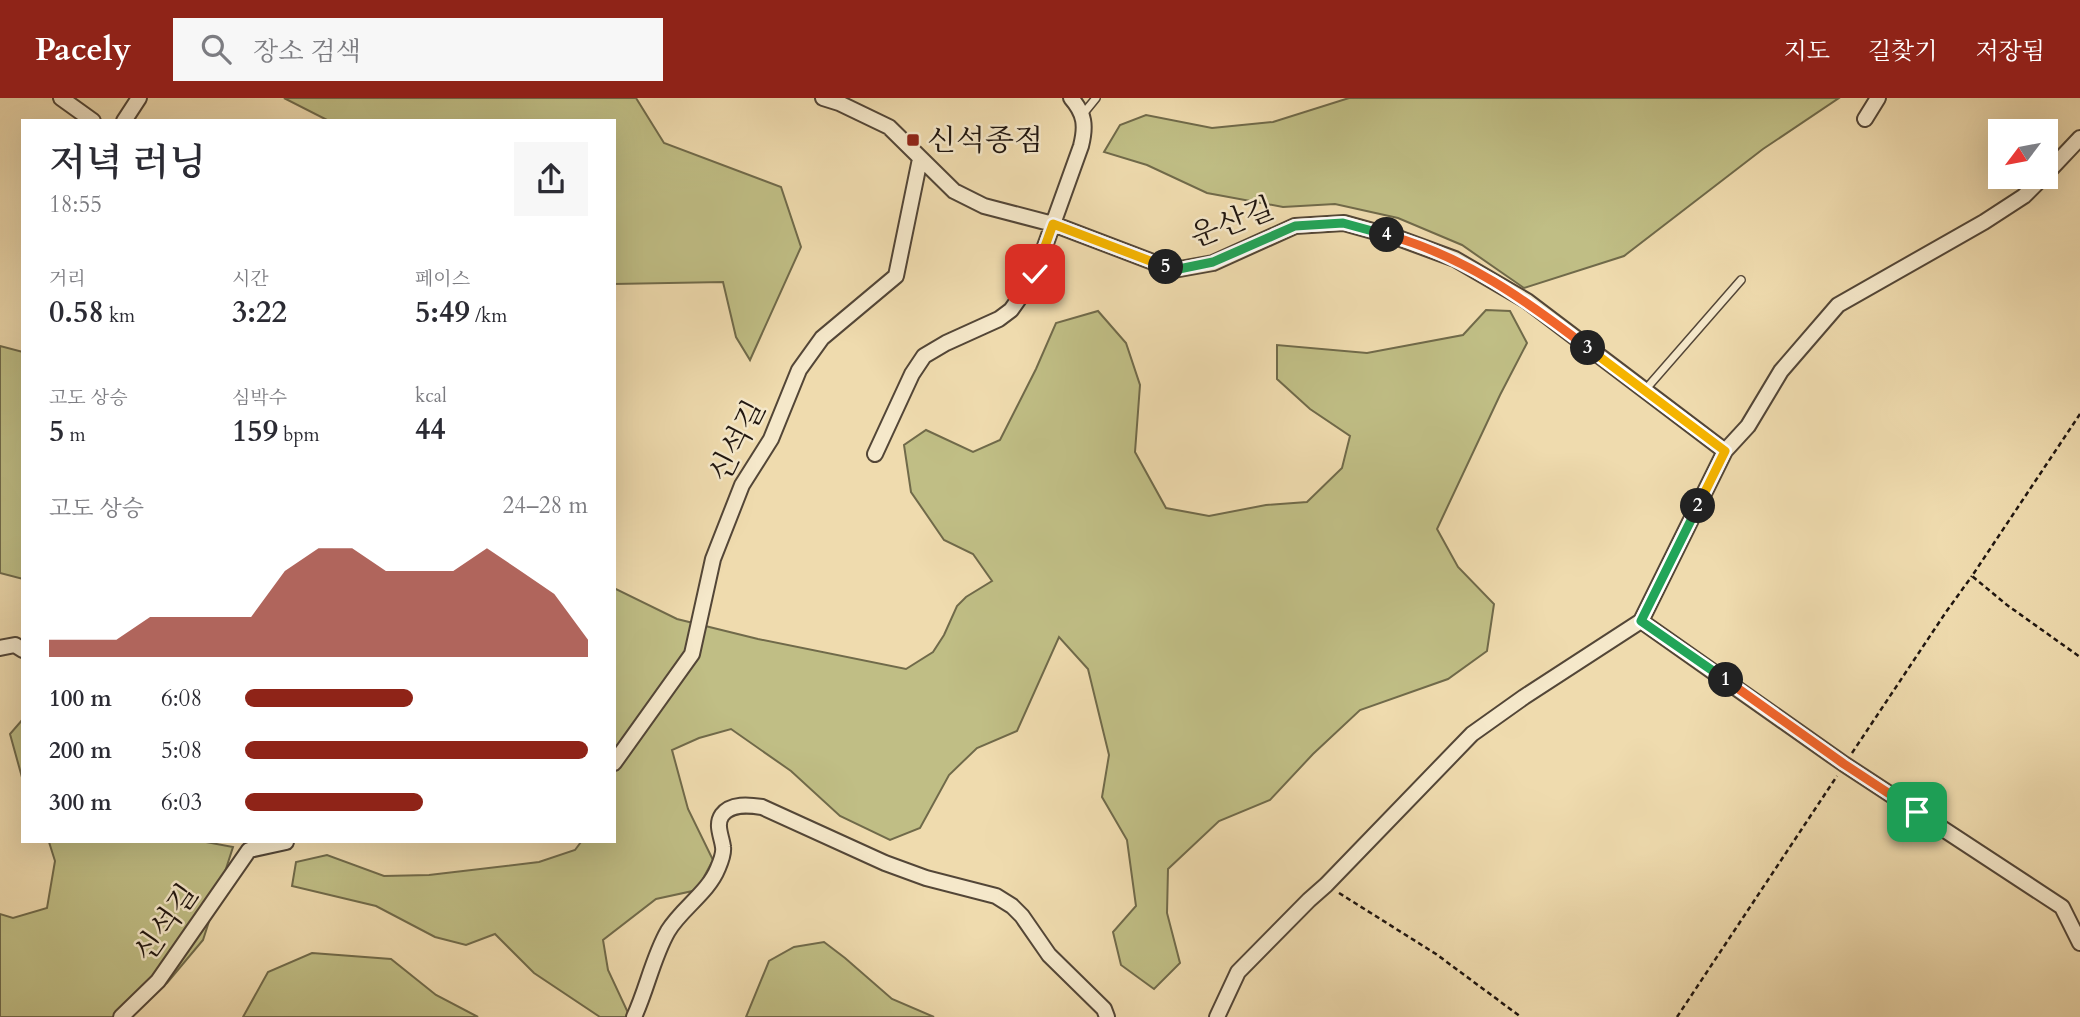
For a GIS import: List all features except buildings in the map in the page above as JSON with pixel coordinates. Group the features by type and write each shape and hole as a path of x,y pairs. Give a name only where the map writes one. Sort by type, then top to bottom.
{"street":[{"path":"61,98 90,119"},
{"path":"125,119 139,98"},
{"name":"운산길","path":"823,98 889,127 954,191 984,206 1053,224 1174,270 1213,262 1295,226 1343,223 1398,238 1455,259 1527,301 1725,451"},
{"path":"875,454 912,374 924,356 946,342 999,319 1011,310 1035,274 1081,146 1085,127 1083,114 1071,98"},
{"path":"1865,120 1878,98"},
{"path":"2058,162 2080,138"},
{"name":"신석길","path":"616,760 692,654 713,559 742,485 771,439 799,370 822,338 896,276 920,159"},
{"path":"1217,1017 1238,972 1472,734 1641,621 1725,451 1748,426 1781,371 1838,305 1984,222 2031,189"},
{"path":"1641,621 1844,764 2063,907 2080,943"},
{"path":"0,648 15,645 21,649"},
{"path":"634,1017 667,934 676,919 712,882 719,867 724,850 718,825 722,815 734,807 747,804 762,807 885,863 926,878 996,895 1022,916 1049,955 1104,1009 1107,1017"},
{"name":"신석길","path":"121,1017 158,981 249,846 277,843"}],"lane":[{"path":"1083,114 1096,98"},
{"path":"1644,390 1741,280"}],"path":[{"path":"1677,1017 1945,612 2080,414"},
{"path":"1972,576 2007,605 2080,657"},
{"path":"1326,885 1436,954 1521,1017"}],"shaded area":[{"path":"284,98 636,98 664,143 781,187 801,247 750,360 736,337 723,282 616,284 616,119 325,119"},
{"path":"1349,98 1839,98 1763,149 1624,256 1524,288 1462,245 1398,218 1335,204 1283,207 1207,193 1147,165 1104,152 1120,125 1146,115 1212,128 1273,122"},
{"path":"1486,310 1510,311 1527,343 1437,529 1458,567 1494,604 1487,651 1448,679 1360,710 1313,754 1270,800 1219,821 1168,869 1167,913 1180,963 1154,989 1121,965 1113,932 1136,906 1127,840 1102,797 1109,755 1088,669 1059,637 1017,731 977,748 949,775 920,828 890,840 840,816 791,771 731,729 699,738 672,750 688,809 713,860 697,890 656,899 603,940 608,970 630,1017 600,1017 534,973 495,934 466,945 435,937 376,906 292,886 296,862 327,855 384,876 429,875 539,862 575,850 580,843 616,843 616,589 677,619 758,639 906,669 933,652 957,606 992,581 973,554 944,540 911,492 904,445 926,430 973,452 1000,440 1056,323 1098,311 1126,343 1140,385 1135,452 1166,508 1209,516 1266,505 1307,502 1342,468 1350,436 1310,409 1277,379 1277,345 1367,353 1463,335"},
{"path":"0,346 21,351 21,578 0,573"},
{"path":"21,721 21,774 10,734"},
{"path":"49,843 211,843 233,847 203,940 167,983 119,1017 0,1017 0,914 13,918 47,908 55,861"},
{"path":"824,942 892,999 934,1017 746,1017 769,961 794,947"},
{"path":"312,953 391,959 436,995 478,1017 243,1017 268,972"}],"place":[{"name":"신석종점","path":"913,140"}],"route":[{"path":"1035,274 1053,224 1174,270 1213,262 1295,226 1343,223 1398,238 1455,259 1527,301 1725,451 1641,621 1917,812"}]}
